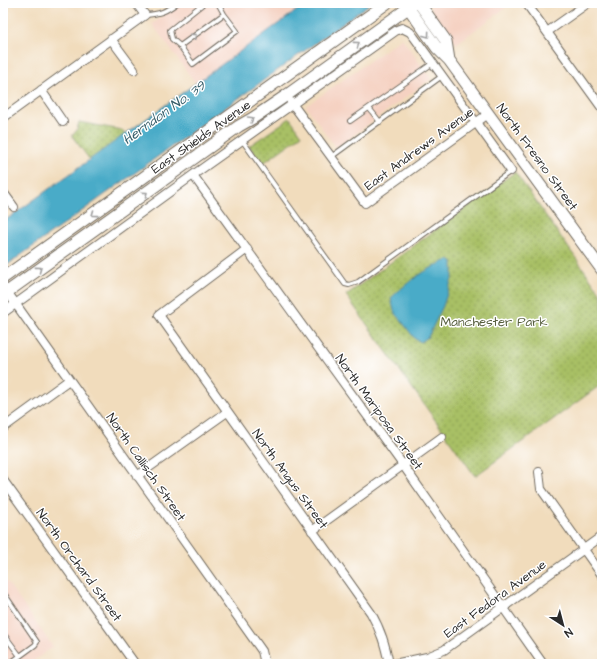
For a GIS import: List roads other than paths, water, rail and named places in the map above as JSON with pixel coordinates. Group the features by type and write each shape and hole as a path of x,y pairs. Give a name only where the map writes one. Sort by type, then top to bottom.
{"main road":[{"name":"East Shields Avenue","path":"3,278 387,3"},
{"name":"North Fresno Street","path":"419,3 446,41 450,60"},
{"name":"East Shields Avenue","path":"4,291 239,126 287,95 409,5"},
{"name":"North Fresno Street","path":"409,5 437,48 450,60 602,270"},
{"path":"287,95 286,85 320,59 339,38"}],"street":[{"path":"3,118 144,15 136,3"},
{"path":"526,3 601,104"},
{"path":"547,32 588,3"},
{"path":"3,313 242,140 294,105 397,30 402,28 410,32 511,171"},
{"path":"111,39 134,70"},
{"path":"41,90 63,122"},
{"path":"287,95 331,157"},
{"name":"East Andrews Avenue","path":"331,157 365,203 488,114"},
{"name":"North Mariposa Street","path":"193,175 403,466 543,664"},
{"path":"3,192 14,207"},
{"name":"North Angus Street","path":"247,249 159,315 378,625 383,637 389,664"},
{"name":"North Callisch Street","path":"4,291 16,304 262,651 265,664"},
{"path":"3,428 69,380"},
{"path":"137,476 227,412"},
{"path":"312,531 442,437"},
{"path":"539,472 541,489 602,575"},
{"name":"North Orchard Street","path":"3,480 135,664"},
{"name":"East Fedora Avenue","path":"394,664 427,657 444,650 602,536"}],"lane":[{"path":"144,15 158,14 177,3"},
{"path":"204,3 170,30 172,39 180,46 193,64 237,31 224,14 218,3"},
{"path":"180,46 224,14"},
{"path":"350,121 433,63"},
{"path":"331,157 442,76"},
{"path":"370,108 380,122"},
{"path":"242,140 345,284 349,285 358,282 511,171"},
{"path":"3,592 37,642 9,664"},
{"path":"3,633 20,656"}],"water":[{"name":"Herndon No. 39","path":"307,3 371,3 3,268 3,222"},
{"path":"448,260 453,261 453,276 443,306 428,337 421,342 415,339 394,311 391,298 418,276 432,267"}],"park label":[{"name":"Manchester Park","path":"494,322"}]}
